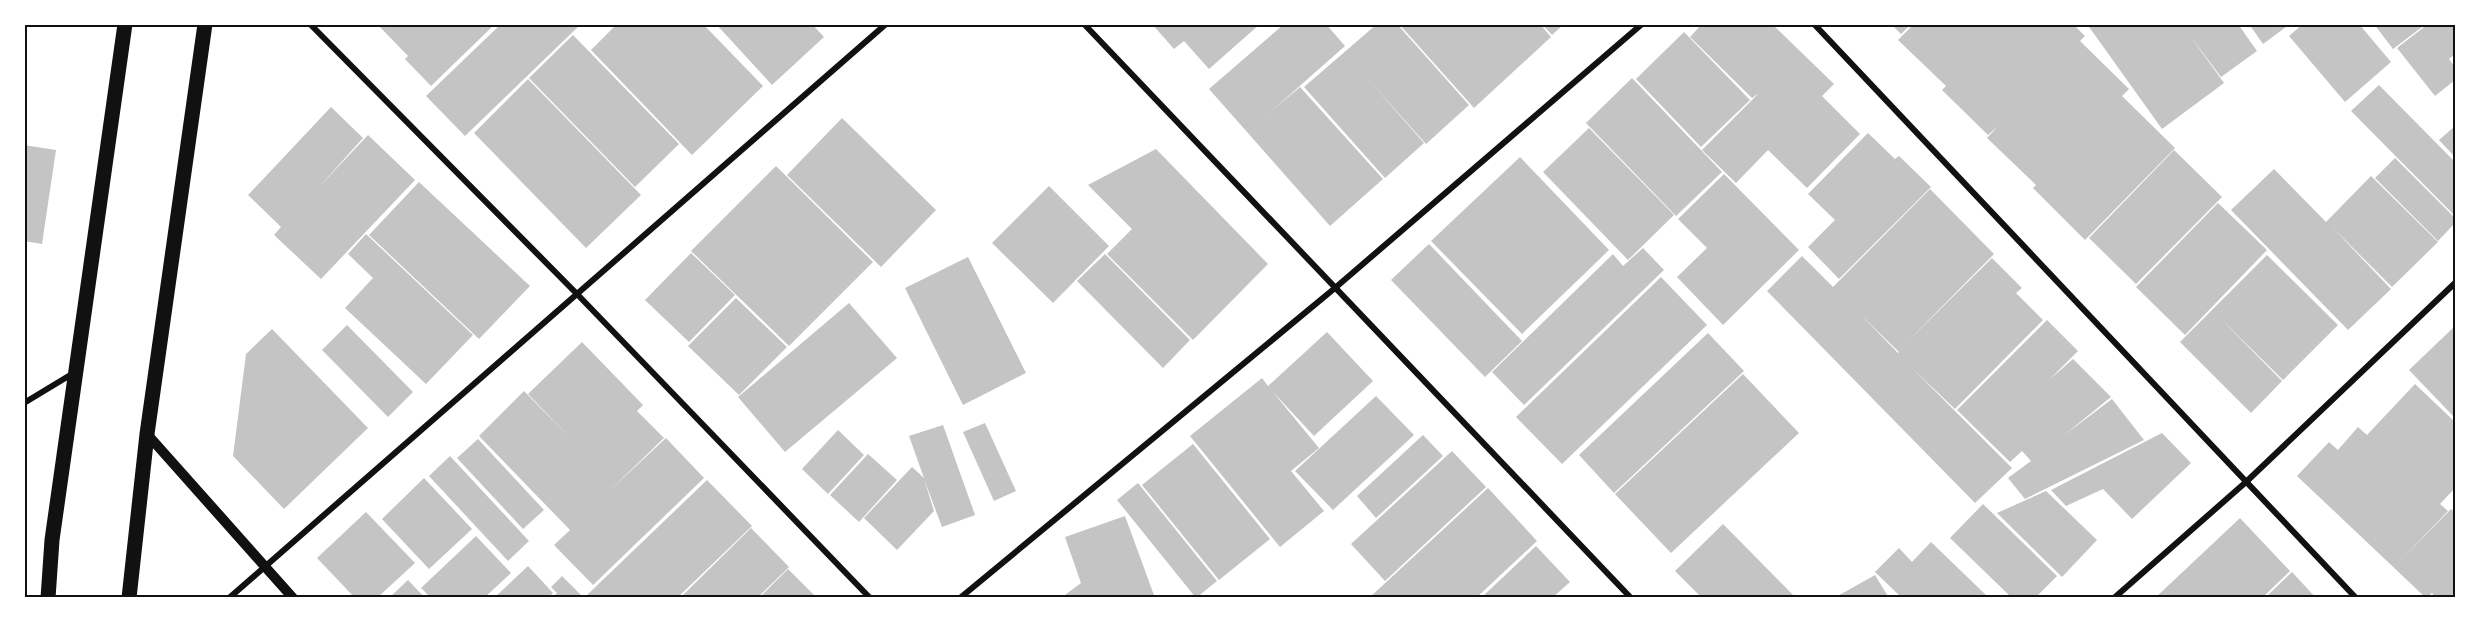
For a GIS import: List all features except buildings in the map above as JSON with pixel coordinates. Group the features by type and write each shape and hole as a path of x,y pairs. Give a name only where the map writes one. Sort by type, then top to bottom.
{"main road":[{"path":"48,598 52,540 125,24"},
{"path":"129,598 147,434 205,24"}],"street":[{"path":"310,24 577,294 870,598"},
{"path":"229,598 886,24"},
{"path":"1084,24 1631,598"},
{"path":"960,598 1335,288 1642,24"},
{"path":"1814,24 2356,598"},
{"path":"2114,598 2246,482 2455,283"},
{"path":"24,403 75,372"},
{"path":"147,434 293,598"}]}
